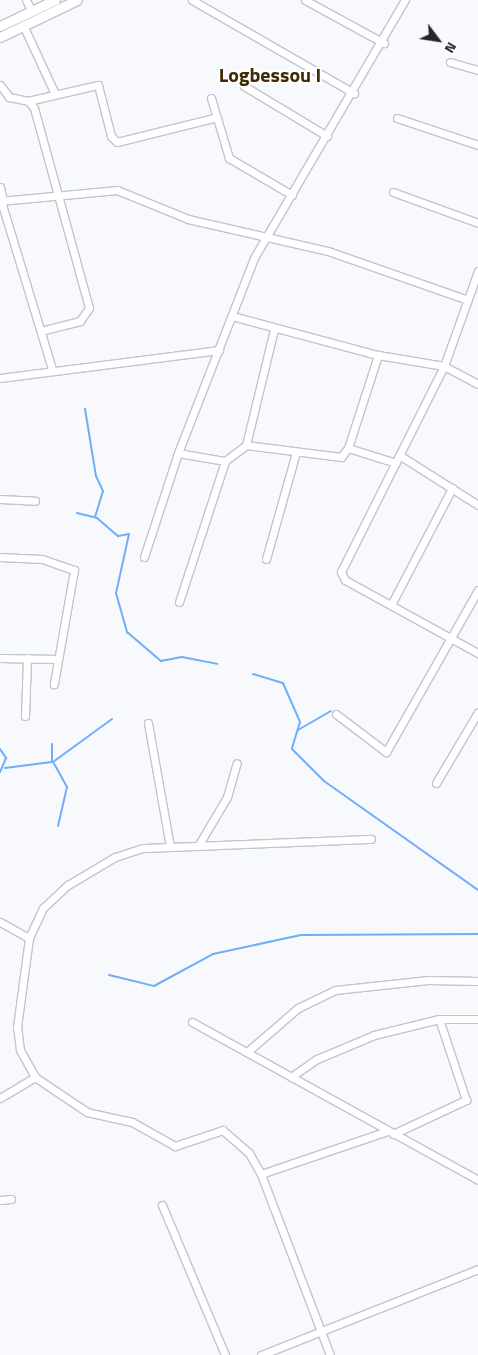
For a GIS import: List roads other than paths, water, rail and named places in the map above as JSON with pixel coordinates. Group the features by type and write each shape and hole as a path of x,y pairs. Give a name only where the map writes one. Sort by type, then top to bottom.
{"main road":[{"path":"0,26 55,0"},
{"path":"0,37 77,0"}],"street":[{"path":"26,0 31,10"},
{"path":"192,0 354,93"},
{"path":"306,0 384,44"},
{"path":"144,557 178,453 220,350 254,258 384,44 405,0"},
{"path":"23,25 55,94"},
{"path":"450,62 478,70"},
{"path":"0,85 8,97 28,101 98,85 110,136 116,142 217,117"},
{"path":"244,86 328,136"},
{"path":"211,98 229,158 292,195"},
{"path":"28,101 34,108 89,308 80,320 40,331"},
{"path":"397,118 478,145"},
{"path":"0,187 1,201 52,369"},
{"path":"1,201 56,193 117,190 188,219 328,251 468,300"},
{"path":"393,192 478,223"},
{"path":"445,366 478,271"},
{"path":"478,281 445,366 341,572 345,580 392,603 478,653"},
{"path":"232,316 274,329 378,355 445,366 478,384"},
{"path":"179,602 225,461 246,445 274,329"},
{"path":"0,378 52,369 220,350"},
{"path":"246,445 335,458 348,448 378,355"},
{"path":"348,448 396,463"},
{"path":"266,559 296,452"},
{"path":"178,453 225,461"},
{"path":"399,455 478,506"},
{"path":"392,603 452,488"},
{"path":"0,499 35,500"},
{"path":"0,558 42,559 74,570 56,659 54,684"},
{"path":"336,714 386,752 478,590"},
{"path":"0,658 56,659"},
{"path":"25,716 27,658"},
{"path":"436,783 478,712"},
{"path":"148,723 170,847"},
{"path":"198,846 227,797 237,763"},
{"path":"330,1355 320,1334 261,1174 249,1153 223,1130 175,1146 132,1122 87,1112 36,1076 17,1039 29,938 43,908 68,885 128,851 170,847 371,839"},
{"path":"0,922 29,938"},
{"path":"246,1052 298,1008 335,990 428,980 478,981"},
{"path":"261,1174 390,1132 466,1100 439,1019"},
{"path":"292,1077 337,1049 439,1019 478,1019"},
{"path":"192,1022 478,1180"},
{"path":"0,1098 36,1076"},
{"path":"0,1200 11,1200"},
{"path":"162,1205 225,1355"},
{"path":"261,1355 320,1334 478,1270"}],"waterway":[{"path":"85,409 96,476 103,491 95,517"},
{"path":"77,513 97,518 118,536 129,534 116,593 127,632 161,661 182,657 217,664"},
{"path":"253,674 283,683 300,722 292,749 324,781 478,890"},
{"path":"298,730 331,711"},
{"path":"58,826 67,787 53,762 112,719"},
{"path":"5,768 52,762 52,744"},
{"path":"0,749 6,758 0,772"},
{"path":"109,975 154,986 213,954 301,935 478,934"}],"district":[{"name":"Logbessou I","path":"270,74"}]}
